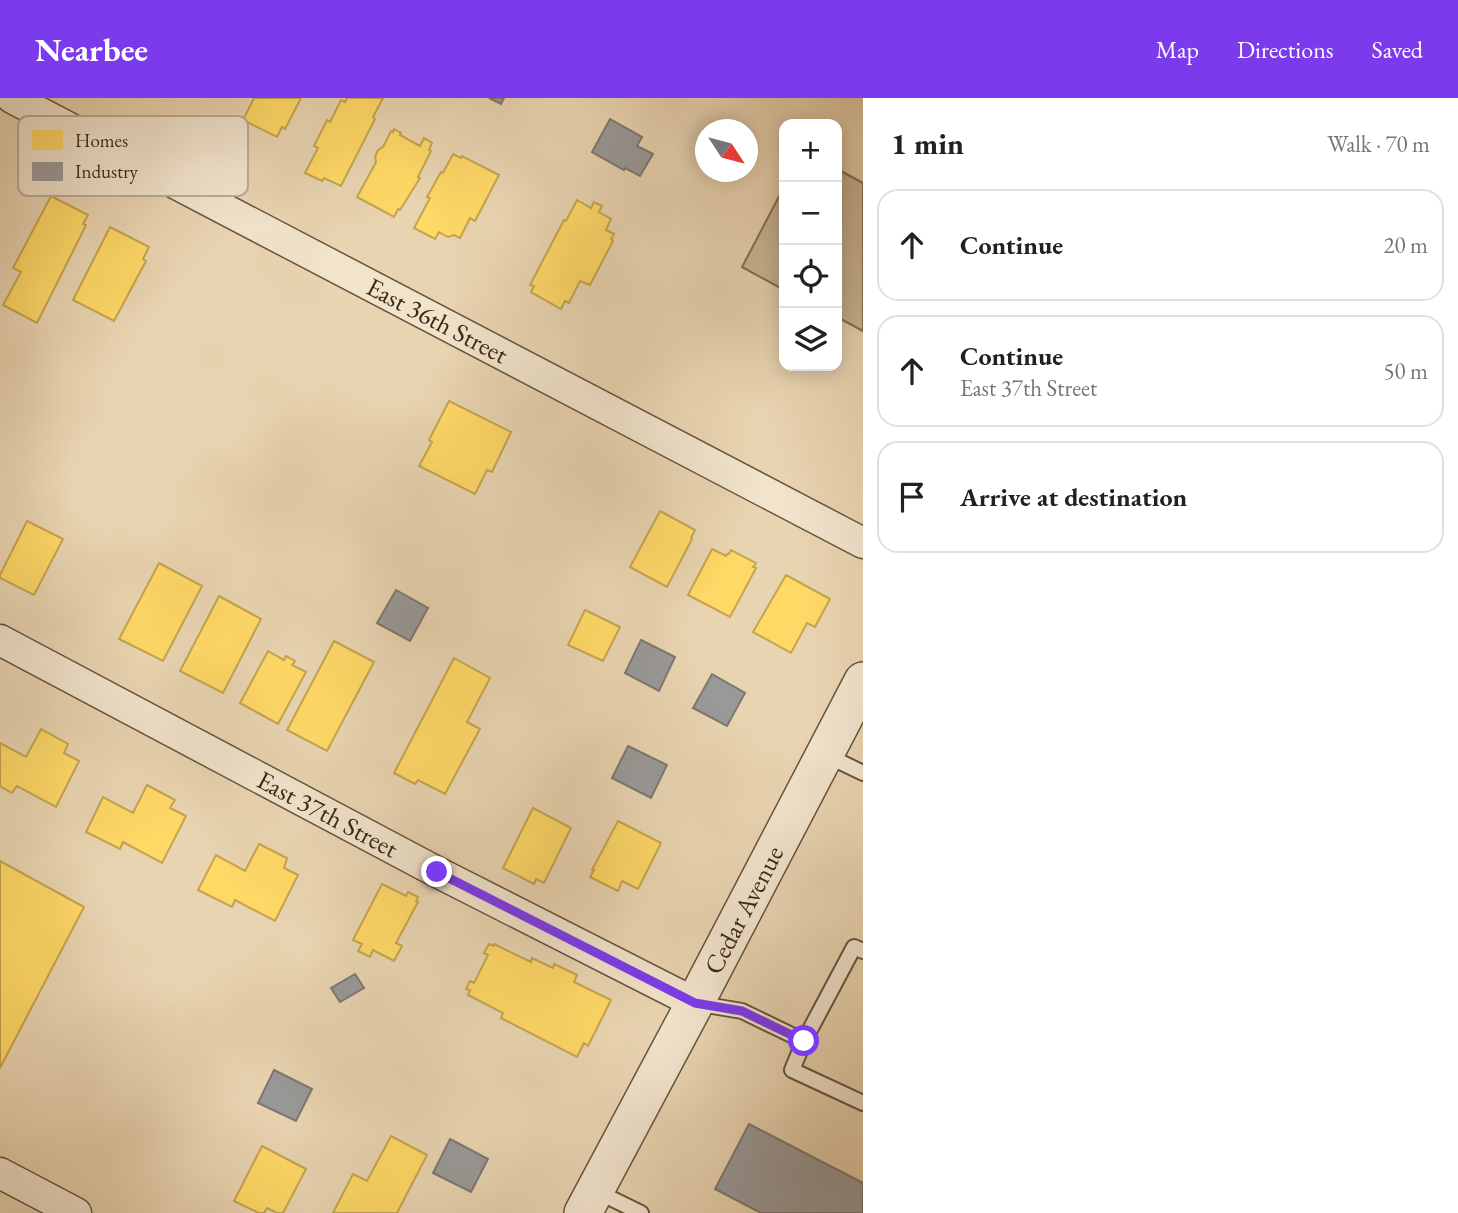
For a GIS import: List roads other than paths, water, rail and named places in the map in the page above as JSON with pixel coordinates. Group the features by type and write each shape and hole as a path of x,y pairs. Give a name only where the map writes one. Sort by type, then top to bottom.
{"street":[{"name":"East 36th Street","path":"12,98 46,116"},
{"name":"East 36th Street","path":"200,196 863,542"},
{"name":"East 37th Street","path":"0,640 437,872 695,1003"},
{"name":"Cedar Avenue","path":"589,1202 863,681"},
{"path":"0,1173 76,1213"}],"lane":[{"path":"825,754 863,773"},
{"path":"863,951 854,947 804,1041 792,1070 863,1103"},
{"path":"695,1003 742,1011 804,1041"},
{"path":"589,1202 641,1213"}]}
